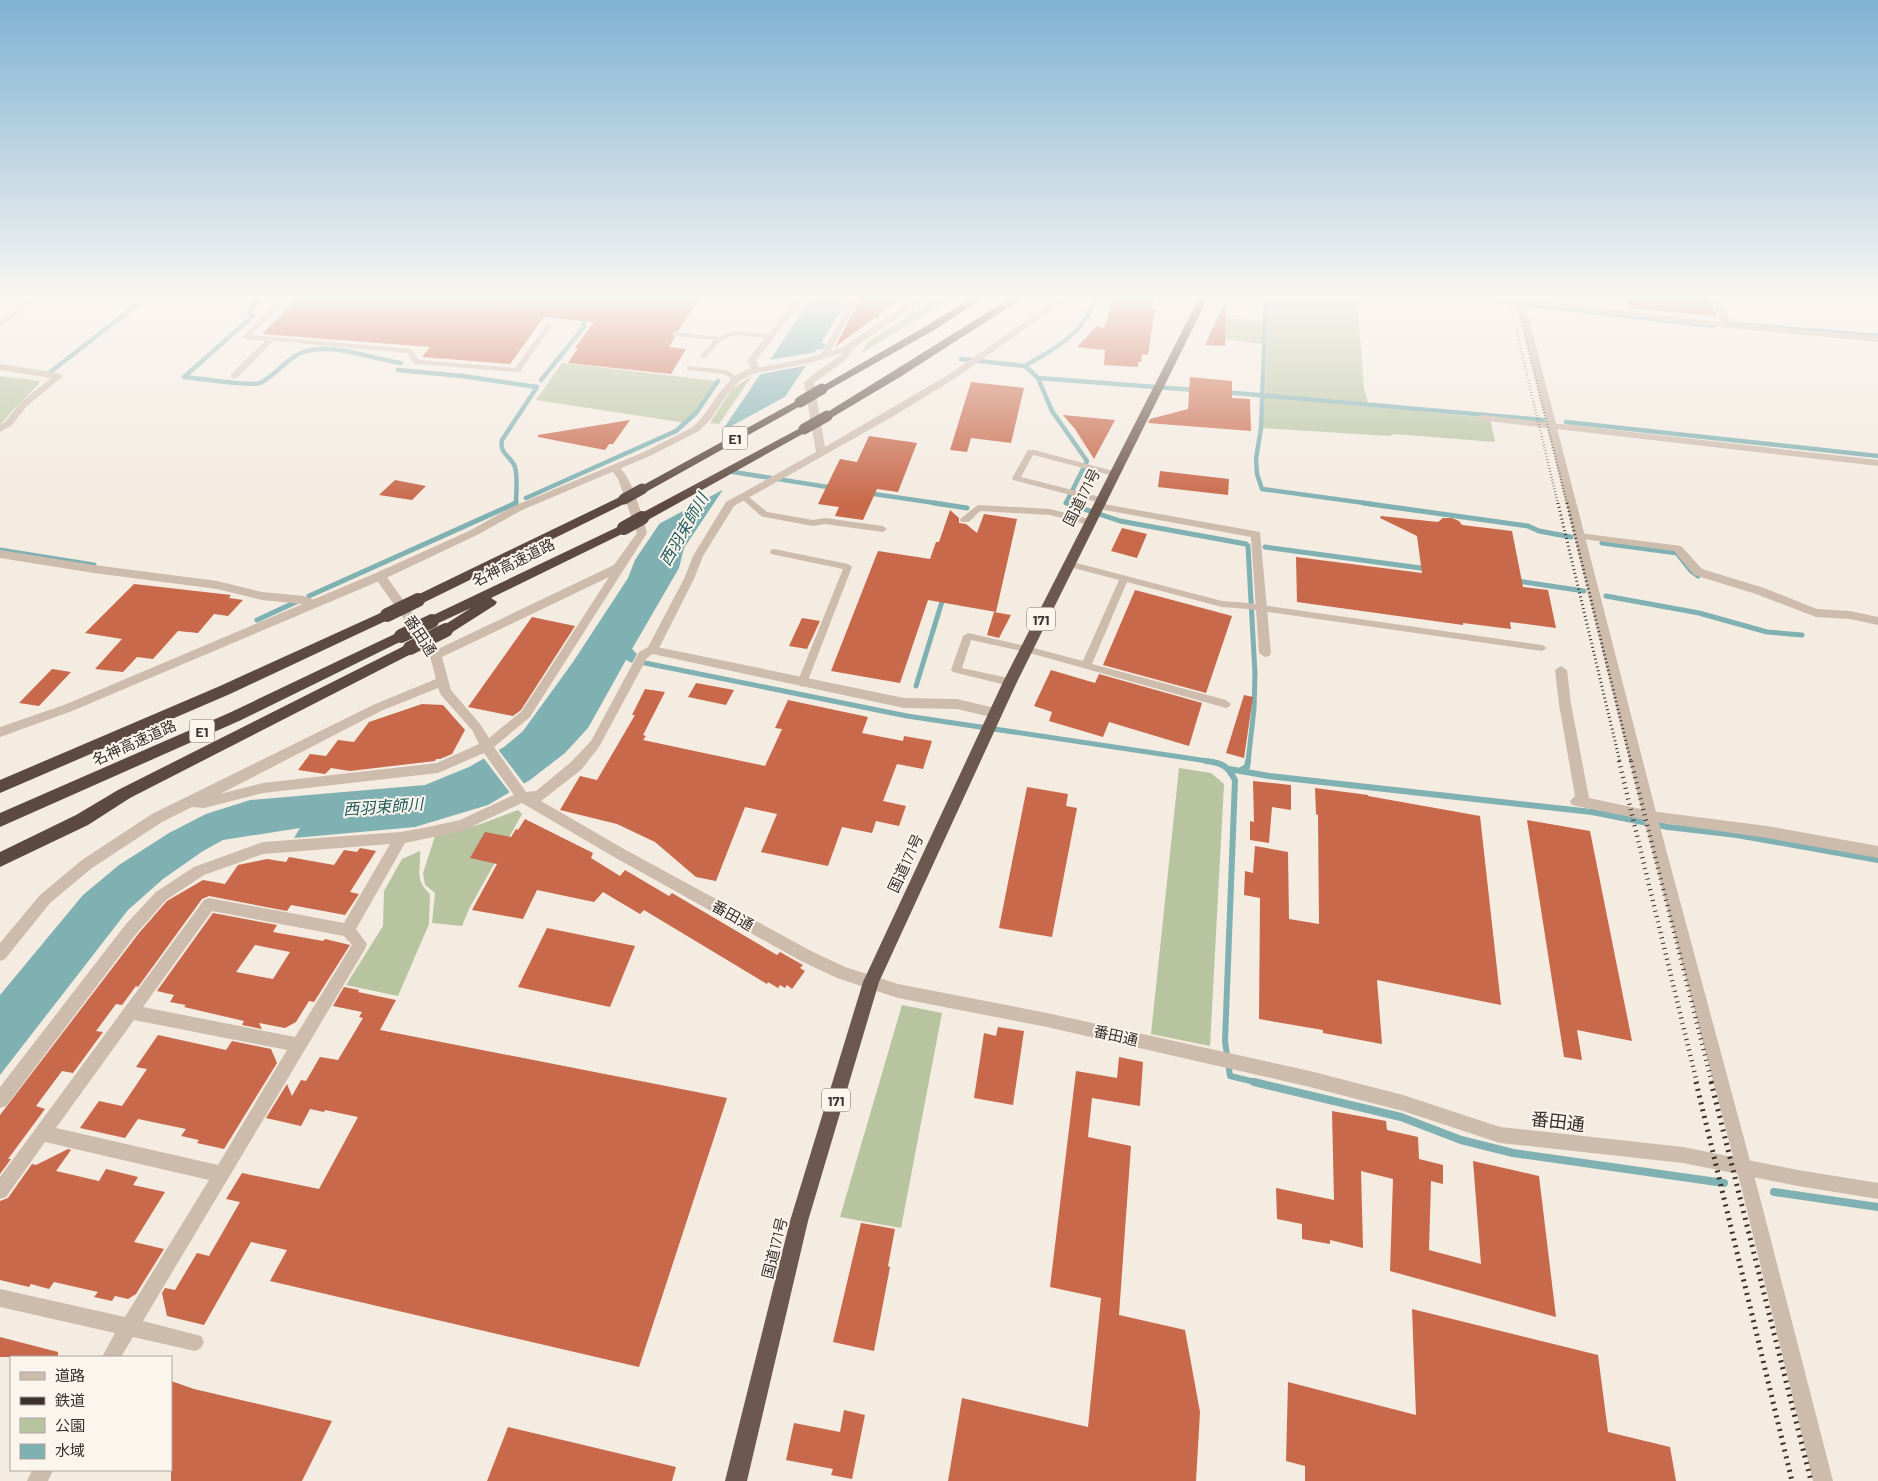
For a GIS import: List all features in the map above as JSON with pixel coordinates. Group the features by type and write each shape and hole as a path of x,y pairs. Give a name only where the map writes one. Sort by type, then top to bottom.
{"highway":[{"name":"名神高速道路","path":"3,784 225,690 402,608 672,474 864,365"},
{"name":"名神高速道路","path":"0,820 405,642 432,621 624,528 804,430 912,365"},
{"name":"国道171号","path":"736,1481 799,1221 871,982 990,723 1169,365"},
{"path":"0,860 82,820 124,794 405,642 446,630 552,562"}],"street":[{"path":"756,365 760,369"},
{"path":"0,732 68,708 380,576 474,533 518,508 615,468 696,429 708,417 722,395 736,379 760,369 782,365"},
{"path":"822,453 808,383 814,376 831,365"},
{"path":"0,1100 131,928 161,896 199,871 263,848 401,838 462,825 512,804 523,797 538,796 576,766 595,744 690,579 698,556 730,504 889,415 968,365"},
{"path":"1536,365 1652,822 1744,1167 1823,1481"},
{"path":"0,367 59,376 24,404 8,424 0,429"},
{"path":"1482,418 1878,463"},
{"path":"190,802 204,803 263,788 438,768 488,748 509,732 526,714 642,533 623,478 615,468"},
{"path":"965,520 978,508 1050,512 1095,511 1256,534 1254,607 1265,653"},
{"path":"1579,536 1677,548 1686,554 1691,566 1698,572 1760,591 1816,613 1850,615 1878,621"},
{"path":"0,554 94,569 217,585 262,596 304,600 313,604"},
{"path":"436,655 618,568"},
{"name":"番田通","path":"380,576 436,655 445,692 476,727 488,748 523,797 619,853 806,956 842,973 898,991 1047,1020 1403,1102 1500,1135 1683,1155 1878,1191"},
{"path":"644,657 802,683 904,703 957,704 990,723"},
{"path":"1561,670 1564,704 1580,802 1652,822 1767,832 1878,852"},
{"path":"0,954 45,899 86,864 157,818 377,708 442,681"},
{"path":"348,930 401,838"},
{"path":"0,1191 209,904 348,930 360,944 112,1356"},
{"path":"129,1012 299,1045"},
{"path":"41,1133 222,1174"},
{"path":"0,1298 195,1342"}],"lane":[{"path":"234,376 245,365"},
{"path":"456,365 517,370 520,365"},
{"path":"690,368 726,372 736,379"},
{"path":"1095,511 1077,494 1016,478 1031,452 1114,474"},
{"path":"744,496 764,514 813,523 825,521 883,529"},
{"path":"774,552 848,568 802,683"},
{"path":"1069,564 1222,604 1542,648"},
{"path":"1086,666 1124,578"},
{"path":"1010,682 956,670 968,636 1026,649 1226,704"}],"green space":[{"path":"561,365 580,365 716,381 697,413 686,423 536,400"},
{"path":"1266,365 1362,365 1364,388 1368,403 1265,394"},
{"path":"0,376 39,381 39,384 0,425"},
{"path":"752,376 719,424 710,423 732,389"},
{"path":"1263,397 1490,418 1495,442 1394,434 1389,436 1262,428"},
{"path":"1179,768 1211,773 1224,784 1210,1046 1151,1034"},
{"path":"518,810 522,814 469,909 462,926 432,923 435,893 425,885 423,873 435,836 481,824"},
{"path":"420,851 420,879 430,894 429,924 398,996 346,985 383,926 384,891 402,859"},
{"path":"902,1005 942,1013 901,1228 840,1217"}],"water":[{"name":"西羽束師川","path":"766,365 806,365 684,548 679,568 632,649 637,654 632,663 626,660 588,728 565,753 530,780 488,805 415,827 294,838 300,828 223,840 203,851 163,879 128,910 0,1075 0,995 83,895 119,865 169,833 206,814 250,800 425,785 469,767 504,747 523,731 573,662 628,578 635,560"}],"pier":[{"path":"764,365 808,365 757,375"},
{"path":"790,394 728,487 655,526 715,435"},
{"path":"497,748 525,785 511,794 482,756"}],"building":[{"path":"588,365 676,365 671,374"},
{"path":"1106,365 1138,365 1138,367"},
{"path":"1190,377 1232,381 1232,398 1250,399 1251,431 1148,423 1150,419 1188,409"},
{"path":"971,382 1024,388 1011,443 971,438 967,452 950,450"},
{"path":"1063,415 1115,420 1094,459 1075,429"},
{"path":"630,420 613,444 609,444 605,450 538,437 538,435"},
{"path":"869,436 917,443 898,492 877,489 863,520 835,516 839,507 818,504 840,459 857,462"},
{"path":"1160,471 1229,479 1228,495 1158,487"},
{"path":"395,480 426,486 412,500 379,495"},
{"path":"950,510 959,518 959,523 966,524 977,533 984,514 1017,519 996,612 928,600 900,683 831,671 878,551 930,559 936,542 939,542"},
{"path":"1381,516 1438,522 1443,518 1452,518 1459,521 1462,525 1512,531 1523,587 1548,590 1556,628 1510,622 1511,629 1463,623 1463,625 1297,602 1296,557 1422,573 1417,536 1380,518"},
{"path":"1122,528 1147,534 1137,558 1111,551"},
{"path":"134,584 231,595 229,598 243,600 228,616 214,614 198,633 178,631 153,659 137,657 123,672 95,669 122,639 85,633"},
{"path":"1135,590 1232,616 1206,693 1103,665"},
{"path":"994,612 1011,615 999,638 987,635"},
{"path":"532,617 575,626 521,710 513,716 468,707"},
{"path":"802,618 820,621 807,649 789,646"},
{"path":"52,669 71,672 39,706 19,703"},
{"path":"1051,670 1095,683 1099,674 1202,703 1189,746 1109,722 1103,737 1049,721 1052,712 1034,706"},
{"path":"696,683 734,690 726,705 688,697"},
{"path":"645,689 665,692 643,735 646,736 643,740 765,766 782,729 775,728 788,700 868,717 862,733 903,741 904,736 932,741 923,769 897,764 883,801 906,806 899,826 876,821 872,833 842,827 828,866 761,852 777,814 745,807 716,881 696,877 655,842 617,824 560,810 580,776 597,780 635,715 632,715"},
{"path":"1244,695 1253,697 1244,758 1226,753"},
{"path":"422,704 443,705 465,730 452,754 435,761 350,771 331,768 325,774 298,770 310,754 326,756 338,740 354,742 369,722"},
{"path":"1253,781 1291,785 1291,810 1272,807 1269,843 1250,840 1250,821 1254,822"},
{"path":"1027,787 1068,794 1066,806 1077,808 1052,937 999,928"},
{"path":"1315,788 1368,795 1480,816 1501,1005 1377,980 1382,1044 1323,1033 1323,1030 1259,1019 1260,898 1244,895 1245,871 1253,873 1255,846 1288,852 1289,919 1319,924 1318,815 1316,814"},
{"path":"525,819 593,853 591,858 620,876 625,870 669,896 672,893 777,955 780,952 803,965 800,968 805,971 792,989 787,985 785,988 780,985 778,988 768,982 767,984 644,910 640,914 603,892 594,902 537,890 523,919 472,910 497,864 470,858 485,832 511,837"},
{"path":"1527,820 1590,831 1632,1041 1577,1030 1582,1060 1564,1057"},
{"path":"360,848 376,851 350,892 359,894 345,915 291,905 287,911 209,896 202,899 138,987 136,986 122,1005 116,1004 96,1031 103,1032 73,1073 62,1071 36,1106 45,1109 8,1159 11,1159 0,1174 0,1115 139,933 167,901 203,880 225,884 238,865 267,859 286,862 289,857 334,865 344,850 357,852"},
{"path":"213,913 277,925 273,932 323,941 325,939 350,945 314,1002 309,1001 296,1022 285,1028 259,1023 262,1029 242,1025 244,1021 170,1002 174,995 157,991","holes":["255,945 290,952 273,979 236,972"]},
{"path":"547,928 635,946 610,1007 518,987"},
{"path":"344,987 396,1000 380,1030 727,1098 639,1367 270,1281 287,1250 251,1242 204,1325 167,1316 162,1293 165,1288 175,1290 197,1253 209,1256 240,1202 226,1199 242,1173 319,1189 358,1117 310,1109 301,1126 266,1118 287,1084 292,1096 301,1080 306,1081 320,1057 338,1060 363,1018 359,1017 362,1012 333,1006"},
{"path":"998,1027 1024,1031 1013,1105 974,1098 984,1033 996,1036"},
{"path":"158,1035 226,1050 232,1041 271,1049 277,1063 224,1149 197,1143 199,1140 181,1136 186,1129 138,1119 125,1138 80,1128 99,1101 122,1106 147,1069 136,1067"},
{"path":"1119,1057 1143,1062 1140,1106 1092,1098 1088,1137 1131,1146 1119,1315 1185,1330 1200,1412 1196,1481 948,1481 962,1398 1088,1427 1101,1298 1050,1287 1076,1071 1117,1078"},
{"path":"1332,1111 1386,1121 1387,1130 1418,1137 1419,1159 1443,1165 1443,1184 1431,1181 1429,1250 1481,1264 1473,1161 1539,1176 1556,1317 1390,1271 1393,1179 1361,1171 1363,1248 1330,1240 1330,1244 1302,1239 1302,1224 1277,1219 1276,1188 1334,1200"},
{"path":"68,1149 71,1150 56,1171 99,1181 106,1169 138,1177 133,1185 165,1192 134,1242 164,1249 136,1294 128,1299 115,1296 112,1301 94,1297 98,1292 54,1282 49,1289 31,1284 29,1287 0,1280 0,1201 8,1198 32,1164 36,1165"},
{"path":"861,1223 895,1229 888,1266 890,1267 874,1351 833,1342"},
{"path":"1412,1309 1598,1355 1608,1432 1670,1447 1676,1481 1305,1481 1305,1466 1286,1461 1288,1382 1416,1415"},
{"path":"0,1337 58,1352 58,1356 0,1357"},
{"path":"172,1381 194,1389 332,1421 302,1481 171,1481"},
{"path":"844,1410 865,1415 852,1479 831,1475 833,1469 786,1460 794,1423 840,1432"},
{"path":"508,1427 676,1467 672,1481 487,1481"}],"waterway":[{"path":"49,373 59,365"},
{"path":"197,365 184,377 254,384 267,379 284,365"},
{"path":"541,380 553,365"},
{"path":"1017,365 1025,366"},
{"path":"1262,395 1263,365"},
{"path":"1025,366 1038,378"},
{"path":"398,370 462,376 537,387 502,440 502,449 513,463 516,471 516,503"},
{"path":"1038,378 1195,390"},
{"path":"1038,378 1052,411 1087,461 1066,503"},
{"path":"526,498 676,431 696,413 718,381"},
{"path":"1224,392 1262,395"},
{"path":"1262,395 1543,420"},
{"path":"1262,395 1261,428 1256,459 1257,474 1262,489 1372,504"},
{"path":"1566,422 1878,456"},
{"path":"727,471 834,488"},
{"path":"867,493 942,504"},
{"path":"309,596 516,503"},
{"path":"934,503 967,508"},
{"path":"1066,503 1070,504"},
{"path":"1066,503 1120,521 1246,544 1248,546 1255,674 1254,709 1248,762"},
{"path":"1363,503 1528,526 1539,531 1571,537"},
{"path":"1602,543 1677,553 1691,571 1698,576"},
{"path":"1265,547 1428,569"},
{"path":"0,550 94,565"},
{"path":"1517,581 1584,591"},
{"path":"916,686 944,595"},
{"path":"1606,596 1699,613 1767,632 1802,635"},
{"path":"257,620 296,602"},
{"path":"639,659 645,663 907,716 1214,762"},
{"path":"1206,761 1224,766 1235,780 1225,1041 1230,1076 1259,1083"},
{"path":"1241,770 1247,767 1248,761"},
{"path":"1229,769 1269,776 1592,812 1668,827 1737,835 1878,860"},
{"path":"1254,1082 1401,1117 1461,1140 1513,1153 1724,1183"},
{"path":"1774,1192 1878,1207"}],"railway":[{"path":"1525,365 1558,504"},
{"path":"1532,365 1567,504"},
{"path":"1558,503 1620,762"},
{"path":"1567,503 1631,762"},
{"path":"1619,761 1697,1083"},
{"path":"1631,761 1712,1083"},
{"path":"1696,1082 1792,1481"},
{"path":"1711,1082 1811,1481"}]}
